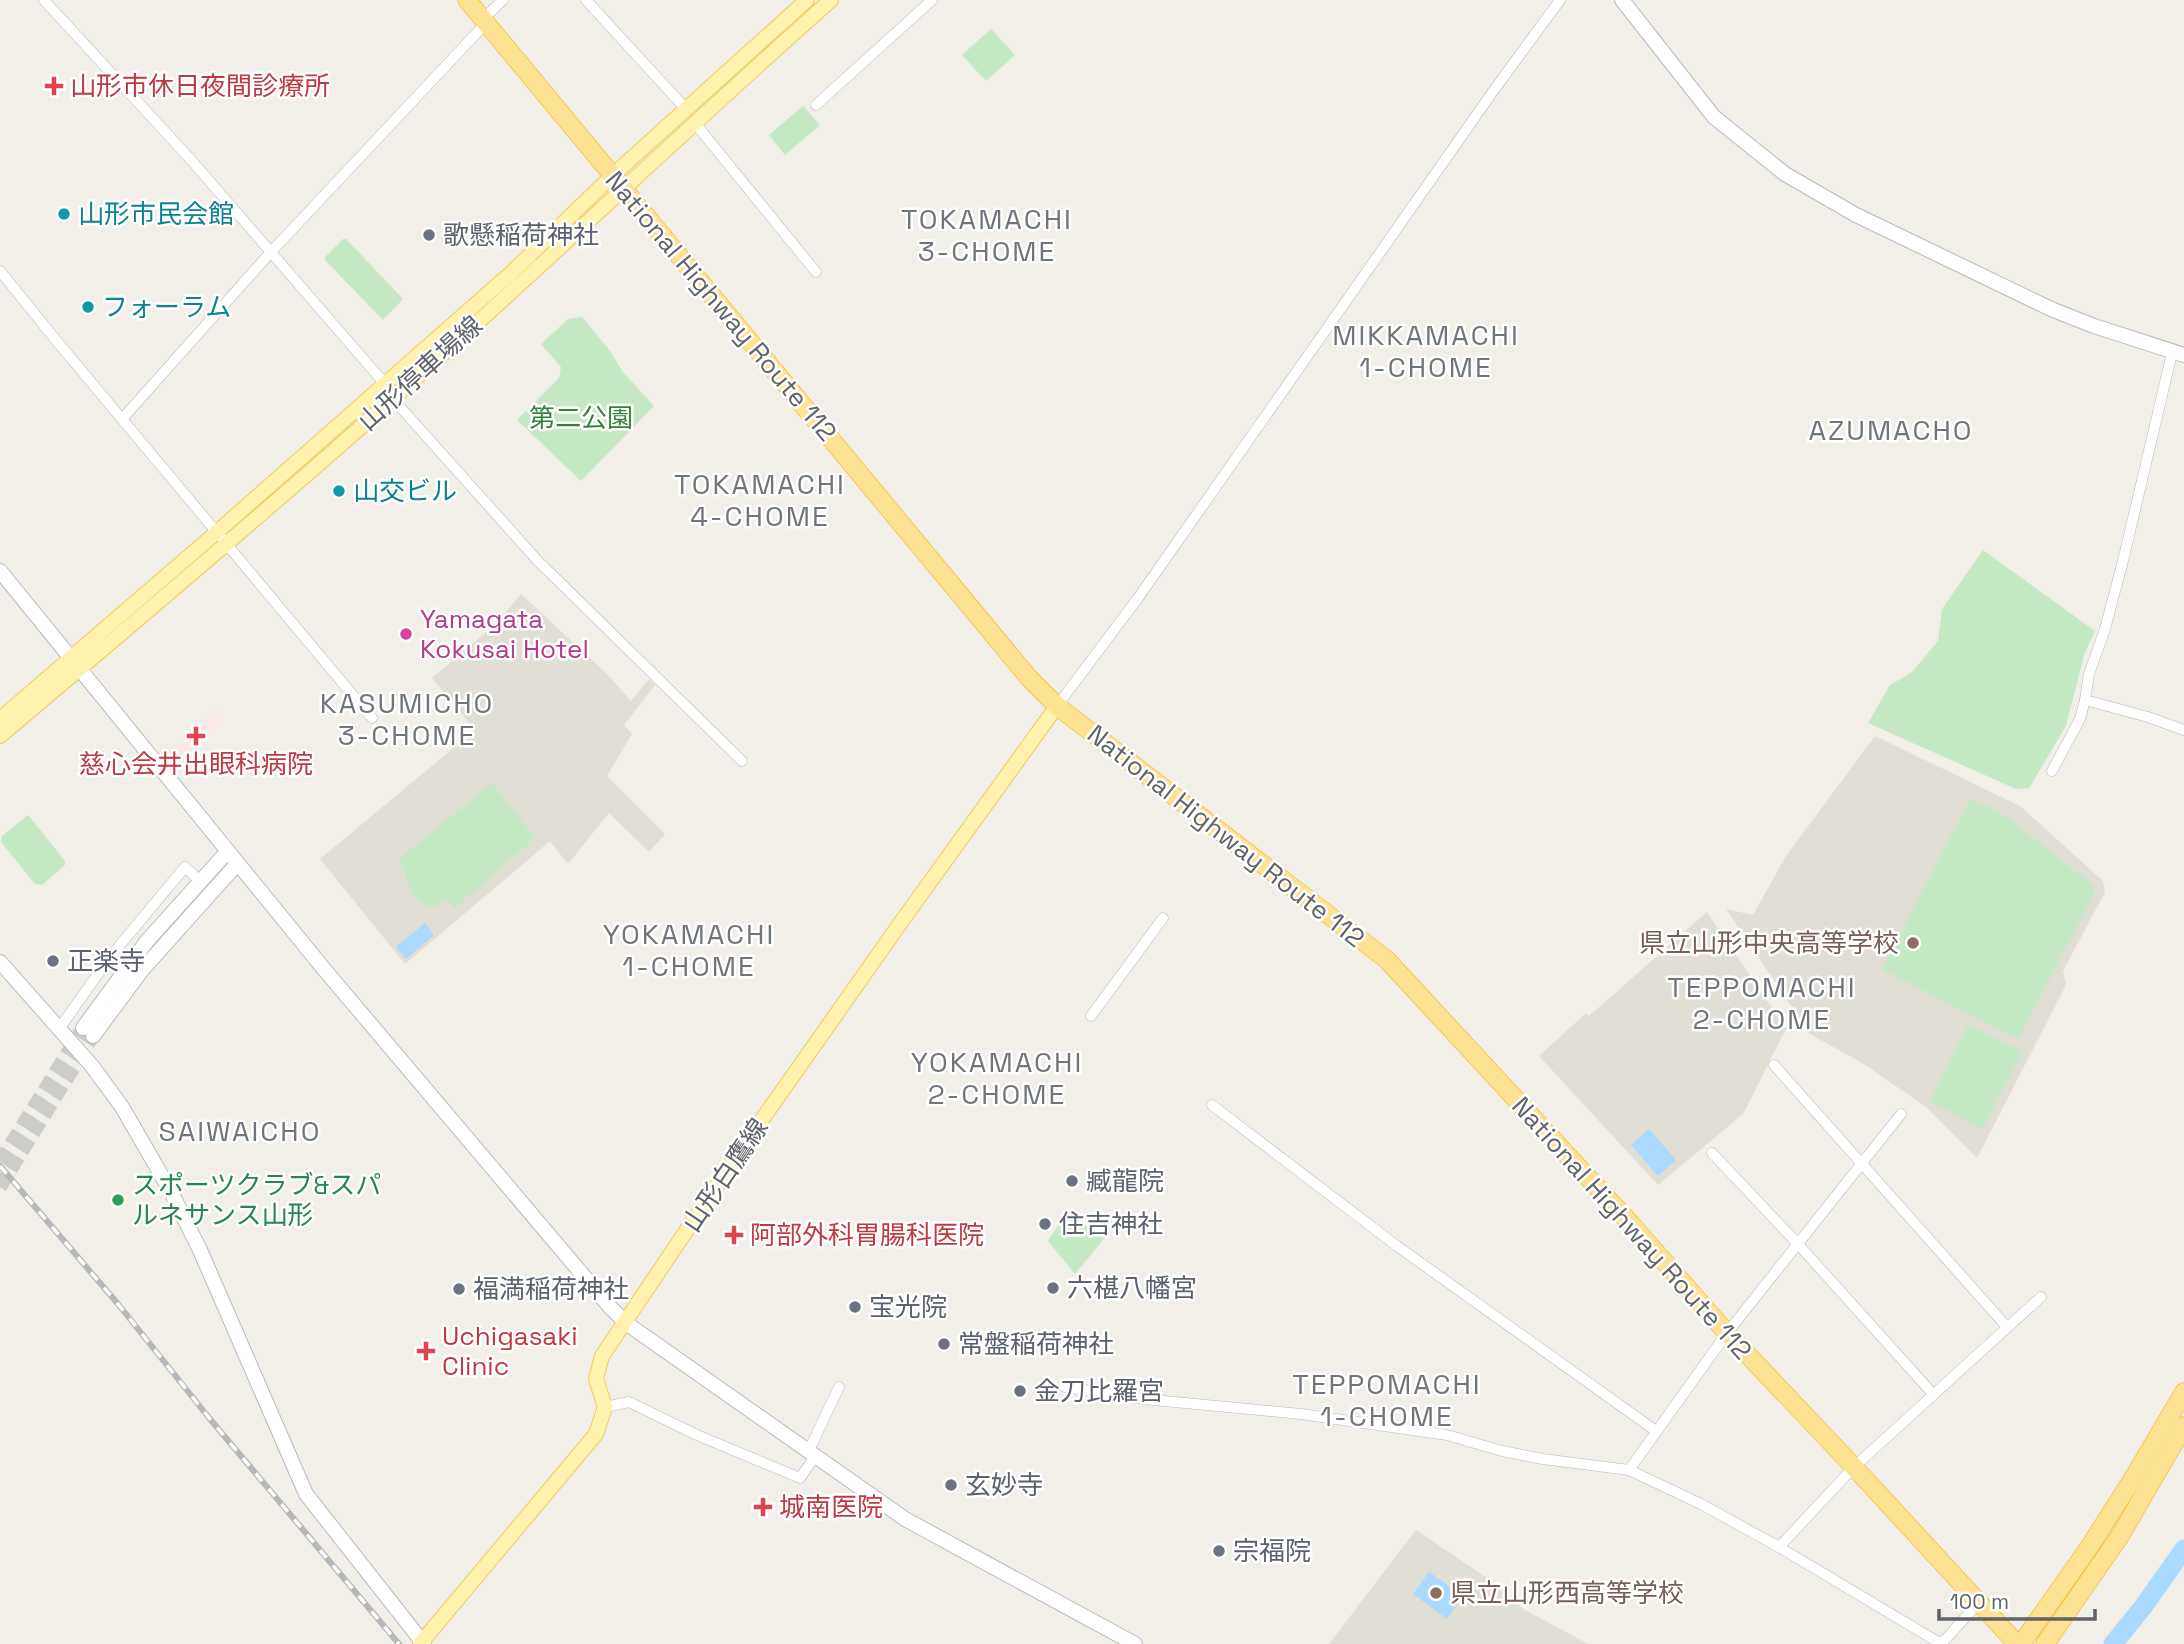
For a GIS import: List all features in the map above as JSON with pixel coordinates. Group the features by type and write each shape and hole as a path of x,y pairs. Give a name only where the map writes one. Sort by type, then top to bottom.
{"highway":[{"name":"National Highway Route 112","path":"467,0 1029,678 1057,706 1387,960 1632,1225 1727,1333 2019,1644"},
{"path":"2019,1644 2088,1549 2184,1392"},
{"path":"2045,1644 2120,1536 2184,1426"}],"main road":[{"name":"山形停車場線","path":"0,736 76,664 222,537 384,384 510,274 613,175 807,0"},
{"name":"山形停車場線","path":"222,537 345,441 831,0"},
{"name":"山形停車場線","path":"0,719 76,664"},
{"name":"山形白鷹線","path":"605,1407 596,1379 602,1356 737,1155 1057,706"},
{"path":"422,1643 596,1434 605,1407"}],"street":[{"path":"44,0 183,151 384,384"},
{"path":"123,418 271,251 503,0"},
{"path":"586,0 686,109"},
{"path":"816,105 932,0"},
{"path":"1057,706 1138,598 1493,90 1560,0"},
{"path":"1622,0 1714,117 1785,174 1856,215 2051,309 2178,354 2105,629 2089,674 2080,719 2052,771"},
{"path":"694,122 816,272"},
{"path":"0,271 372,718"},
{"path":"392,398 537,560 742,761"},
{"path":"0,571 323,968 626,1323 905,1519 1135,1644"},
{"path":"2085,700 2184,730"},
{"path":"227,852 147,941 88,1032 237,864"},
{"path":"59,1029 110,957 185,867 200,881"},
{"path":"1091,1016 1163,918"},
{"path":"0,962 92,1066 122,1107 170,1190 200,1250 306,1494 422,1643"},
{"path":"1774,1065 2007,1327"},
{"path":"1212,1105 1397,1246 1657,1431"},
{"path":"1629,1471 1727,1333 1900,1114"},
{"path":"1712,1153 1933,1394"},
{"path":"1779,1547 1854,1468 2041,1297"},
{"path":"605,1407 629,1402 698,1435 800,1478 839,1387"},
{"path":"1065,1387 1143,1399 1301,1414 1447,1435 1516,1454 1629,1471 1701,1504 1779,1547 1938,1642 1944,1641 1979,1602"}],"shaded area":[{"path":"521,594 608,675 631,701 649,679 655,685 624,725 632,734 607,776 665,834 649,852 609,813 568,864 550,841 405,964 320,859 475,730 432,678 497,623"},
{"name":"慈心会井出眼科病院","path":"216,710 224,720 176,761 168,751"},
{"name":"県立山形中央高等学校","path":"1875,736 2020,806 2103,881 2105,892 2063,971 2066,985 1977,1158 1926,1107 1864,1064 1810,1034 1726,909 1753,915 1786,856"},
{"path":"1707,912 1786,1029 1743,1114 1658,1185 1539,1056 1586,1013 1589,1016"},
{"name":"県立山形西高等学校","path":"1416,1530 1496,1584 1523,1609 1588,1644 1329,1644"}],"green space":[{"path":"991,29 1015,55 986,81 962,55"},
{"path":"803,106 820,125 785,155 769,135"},
{"path":"343,239 346,239 403,299 383,320 325,260"},
{"name":"第二公園","path":"582,317 610,351 622,371 654,406 581,481 517,420 559,378 561,367 541,344 568,319"},
{"path":"1983,550 2095,631 2084,655 2066,726 2029,788 2016,789 1868,723 1890,685 1912,672 1938,641 1942,609"},
{"path":"492,783 535,838 455,908 445,898 432,908 414,897 399,859"},
{"path":"1971,798 2007,817 2093,885 2094,894 2018,1039 1882,969"},
{"path":"28,815 65,861 65,865 42,885 35,884 1,842 2,836"},
{"path":"1968,1025 2022,1052 1983,1129 1930,1101"},
{"path":"1065,1215 1106,1236 1075,1274 1048,1241"}],"water":[{"path":"425,923 434,935 406,959 396,947"},
{"path":"1649,1129 1676,1160 1658,1176 1631,1145"},
{"path":"1429,1572 1463,1596 1447,1619 1413,1594"}],"waterway":[{"path":"2113,1644 2184,1549"}],"tunnel":[{"path":"0,1162 83,1028"},
{"path":"0,1187 93,1036"}],"railway":[{"path":"0,1166 118,1304 210,1419 399,1644"}],"place":[{"name":"山形市休日夜間診療所","path":"54,86"},
{"name":"山形市民会館","path":"64,214"},
{"name":"歌懸稲荷神社","path":"429,235"},
{"name":"フォーラム","path":"88,307"},
{"name":"山交ビル","path":"339,491"},
{"name":"Yamagata Kokusai Hotel","path":"406,634"},
{"name":"慈心会井出眼科病院","path":"196,736"},
{"name":"県立山形中央高等学校","path":"1913,943"},
{"name":"正楽寺","path":"53,961"},
{"name":"臧龍院","path":"1072,1181"},
{"name":"スポーツクラブ&スパ ルネサンス山形","path":"118,1200"},
{"name":"住吉神社","path":"1045,1224"},
{"name":"阿部外科胃腸科医院","path":"734,1235"},
{"name":"六椹八幡宮","path":"1053,1288"},
{"name":"福満稲荷神社","path":"459,1289"},
{"name":"宝光院","path":"855,1307"},
{"name":"常盤稲荷神社","path":"944,1344"},
{"name":"Uchigasaki Clinic","path":"426,1351"},
{"name":"金刀比羅宮","path":"1020,1391"},
{"name":"玄妙寺","path":"951,1485"},
{"name":"城南医院","path":"763,1507"},
{"name":"宗福院","path":"1219,1551"},
{"name":"県立山形西高等学校","path":"1436,1593"}],"district":[{"name":"TOKAMACHI 3-CHOME","path":"987,235"},
{"name":"MIKKAMACHI 1-CHOME","path":"1426,351"},
{"name":"AZUMACHO","path":"1891,430"},
{"name":"TOKAMACHI 4-CHOME","path":"760,500"},
{"name":"KASUMICHO 3-CHOME","path":"407,719"},
{"name":"YOKAMACHI 1-CHOME","path":"689,950"},
{"name":"TEPPOMACHI 2-CHOME","path":"1762,1003"},
{"name":"YOKAMACHI 2-CHOME","path":"997,1078"},
{"name":"SAIWAICHO","path":"240,1131"},
{"name":"TEPPOMACHI 1-CHOME","path":"1387,1400"}]}
